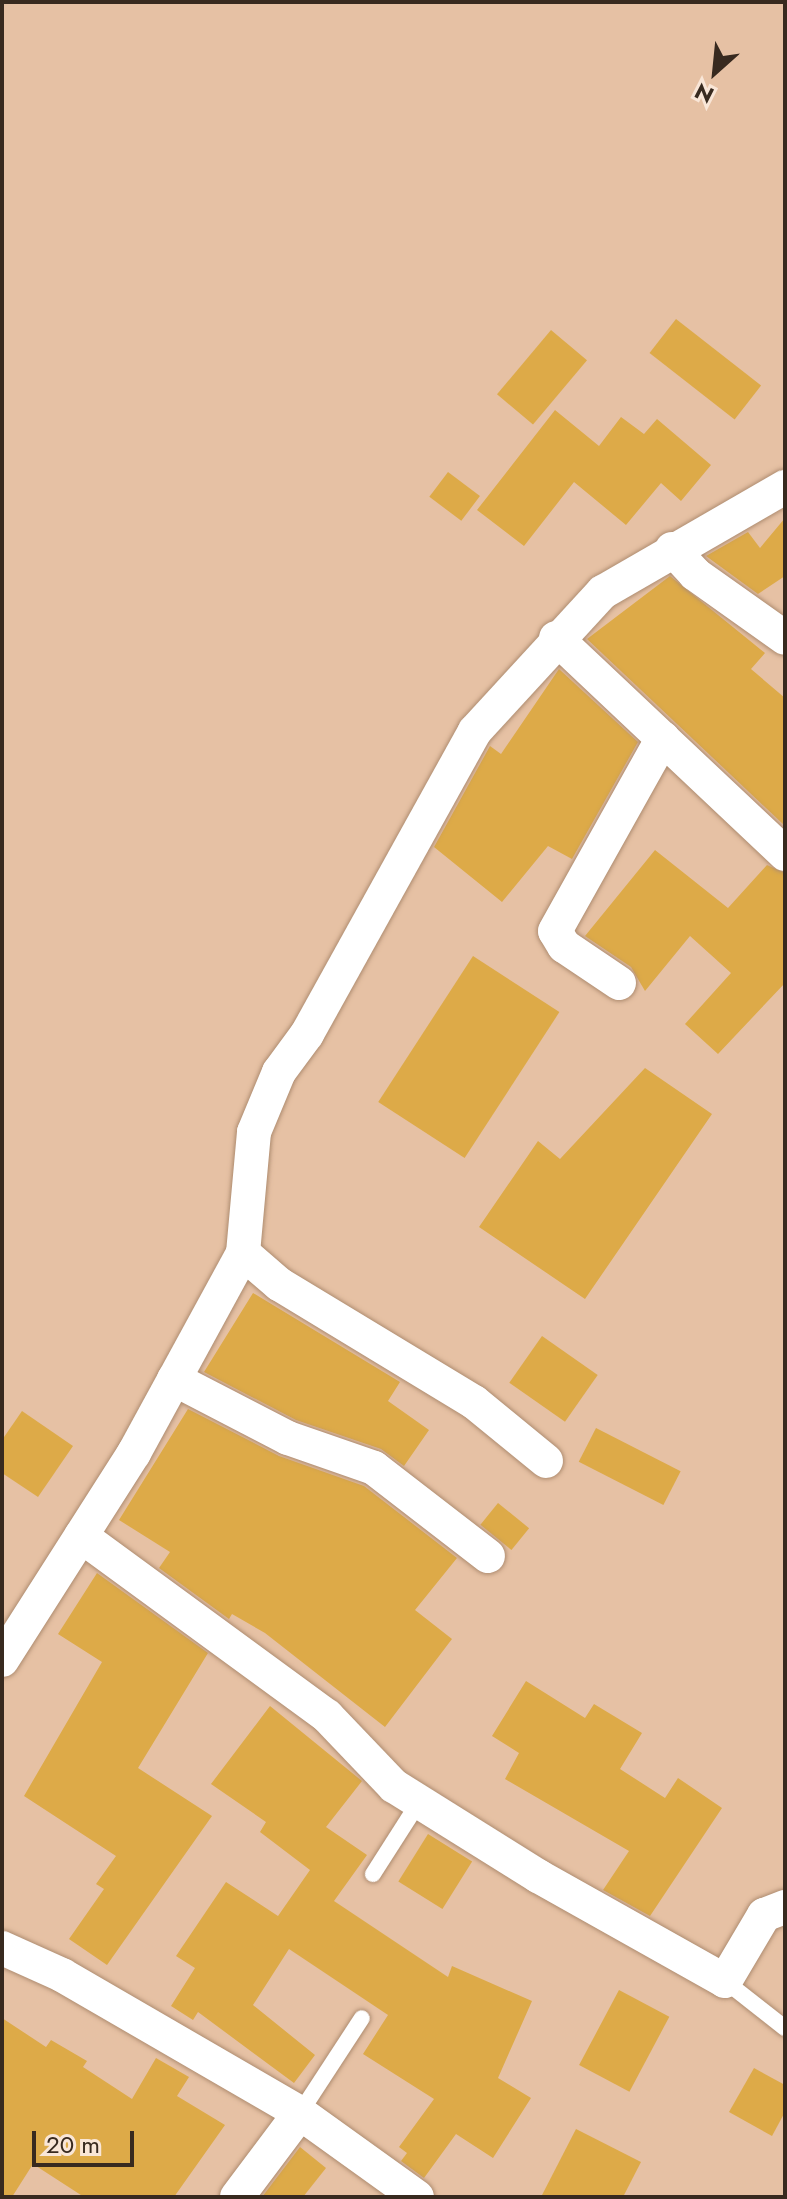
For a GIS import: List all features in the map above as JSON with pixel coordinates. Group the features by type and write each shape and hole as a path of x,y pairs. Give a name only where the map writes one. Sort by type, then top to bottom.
{"street":[{"path":"2,1660 81,1536 174,1379 243,1253 254,1132 279,1072 307,1034 475,731 556,638 603,592 672,549 785,487"},
{"path":"672,549 695,574 785,638"},
{"path":"556,638 785,854"},
{"path":"619,983 564,946 555,931 663,738"},
{"path":"243,1253 279,1284 474,1402 546,1461"},
{"path":"174,1379 288,1438 374,1468 488,1556"},
{"path":"81,1536 327,1716 383,1775 419,1802 725,1981 764,1915 785,1907"},
{"path":"2,1948 62,1975 300,2113 417,2197"},
{"path":"237,2197 300,2113"}],"lane":[{"path":"373,1874 419,1802"},
{"path":"725,1981 785,2028"},
{"path":"300,2113 362,2018"}],"building":[{"path":"676,319 761,385 735,419 650,353"},
{"path":"551,330 587,360 533,425 497,394"},
{"path":"555,410 599,446 621,417 644,434 657,419 711,465 681,501 661,483 626,525 574,482 524,546 477,510"},
{"path":"448,472 480,496 461,521 429,497"},
{"path":"785,518 785,576 758,594 706,556 748,532 760,548"},
{"path":"670,576 765,653 751,669 785,698 785,826 587,639"},
{"path":"559,669 638,742 572,859 548,846 502,902 434,847 490,746 501,754"},
{"path":"655,850 728,908 767,865 785,873 785,983 718,1054 685,1024 731,973 690,936 645,991 631,967 585,936"},
{"path":"473,956 559,1012 465,1158 378,1102"},
{"path":"645,1068 712,1114 585,1299 479,1227 538,1141 560,1159"},
{"path":"253,1293 400,1382 388,1401 429,1430 404,1466 381,1449 296,1420 204,1372"},
{"path":"542,1336 598,1375 565,1422 509,1383"},
{"path":"188,1409 279,1456 364,1486 457,1558 415,1610 452,1639 385,1727 265,1633 232,1614 229,1619 159,1568 170,1552 119,1520"},
{"path":"22,1411 73,1446 38,1497 2,1473 2,1440"},
{"path":"596,1428 681,1471 663,1505 579,1462"},
{"path":"498,1503 529,1528 511,1550 480,1525"},
{"path":"97,1573 208,1653 138,1768 212,1816 107,1965 69,1939 104,1889 96,1884 116,1856 24,1796 102,1662 58,1634"},
{"path":"526,1681 585,1718 594,1704 642,1733 620,1769 665,1798 678,1778 722,1808 650,1916 603,1890 629,1851 505,1779 519,1753 492,1736"},
{"path":"270,1706 362,1781 326,1827 367,1855 334,1901 448,1977 452,1966 532,2001 498,2078 531,2098 493,2158 456,2134 424,2178 401,2161 407,2153 399,2147 434,2099 363,2054 388,2015 289,1949 253,2005 315,2055 294,2083 198,2012 193,2020 171,2006 195,1968 176,1956 226,1882 278,1916 310,1870 260,1832 266,1822 211,1784"},
{"path":"428,1834 472,1862 442,1909 398,1881"},
{"path":"619,1990 669,2017 629,2092 579,2065"},
{"path":"2,2018 46,2047 51,2040 87,2061 83,2067 132,2099 156,2058 189,2077 177,2096 225,2125 174,2197 84,2197 33,2164 12,2197 2,2197"},
{"path":"754,2068 785,2085 785,2112 772,2136 729,2112"},
{"path":"576,2129 641,2162 623,2197 541,2197"},
{"path":"300,2147 326,2168 303,2197 262,2197"}]}
